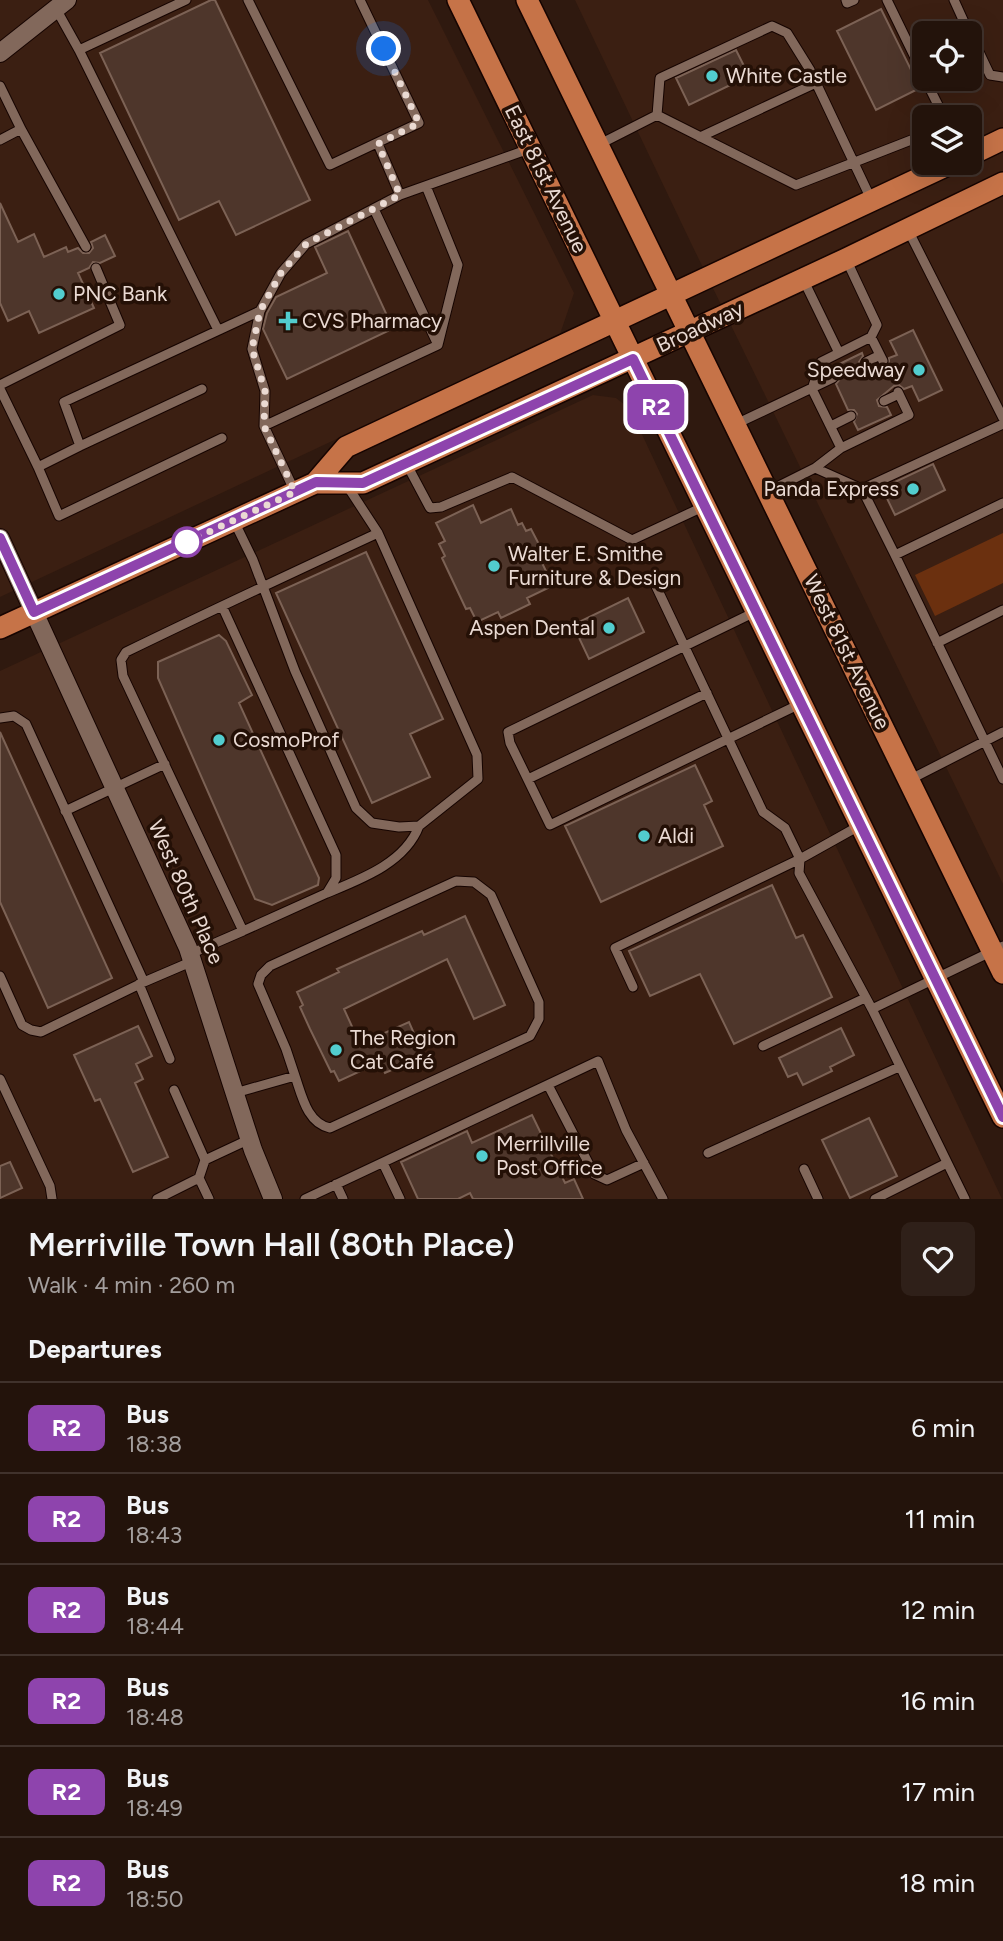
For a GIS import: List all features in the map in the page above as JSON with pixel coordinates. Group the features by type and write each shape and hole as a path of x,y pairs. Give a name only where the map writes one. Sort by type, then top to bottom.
{"main road":[{"name":"East 81st Avenue","path":"458,0 633,359"},
{"path":"527,0 690,331"},
{"path":"982,149 1003,139"},
{"name":"Broadway","path":"0,628 316,482 346,447 927,175"},
{"name":"Broadway","path":"316,482 363,483 633,359 1003,183"},
{"name":"West 81st Avenue","path":"690,331 909,780 998,948 1003,973"},
{"path":"633,359 1003,1117"}],"street":[{"path":"0,53 61,4"},
{"name":"West 80th Place","path":"0,538 191,957 250,1139 273,1199"}],"lane":[{"path":"79,50 186,0"},
{"path":"248,0 330,165 419,123 360,0"},
{"path":"846,0 847,3 854,0"},
{"path":"887,0 912,51"},
{"path":"954,0 964,21"},
{"path":"61,4 79,50 218,330"},
{"path":"657,115 660,78 772,26 787,33 816,83 872,201"},
{"path":"982,59 990,75 1003,77"},
{"path":"700,137 816,83"},
{"path":"0,86 21,130 86,247"},
{"path":"598,145 657,115"},
{"path":"657,115 796,185 912,140"},
{"path":"0,140 21,130"},
{"path":"378,144 400,195"},
{"path":"295,492 264,426 265,391 252,349 260,311 281,273 306,244 400,195 531,148"},
{"path":"426,186 458,265 438,345"},
{"path":"374,209 438,345"},
{"path":"862,489 1003,421 907,228"},
{"path":"841,448 812,389 821,362 871,337 877,325 846,259"},
{"path":"96,268 120,325 0,387 59,516 222,438"},
{"path":"802,278 839,353"},
{"path":"80,446 64,402 260,311"},
{"path":"866,362 882,358 871,337"},
{"path":"264,426 438,345"},
{"path":"736,424 833,378"},
{"path":"38,467 202,389"},
{"path":"769,491 815,468 841,448 909,415 899,393 884,401"},
{"path":"831,426 851,416"},
{"path":"405,463 430,508 441,507 512,477 632,540 705,506"},
{"path":"815,468 862,489 1003,779"},
{"path":"0,976 22,1025 41,1032 243,931 385,865 414,840 419,826 478,779 477,755 378,533 345,483"},
{"path":"895,555 1003,503"},
{"path":"234,521 253,560 295,671 356,808 372,823 399,827 419,826"},
{"path":"243,931 123,676 121,660 126,652 378,533"},
{"path":"654,582 763,812 785,828 800,859 799,873 872,1009 963,1196 951,1199"},
{"path":"222,606 336,855 336,878 327,894"},
{"path":"937,643 1003,610"},
{"path":"757,611 508,732 510,743 550,825 802,703"},
{"path":"528,779 708,693"},
{"path":"0,718 14,716 26,724 141,983 170,1059"},
{"path":"909,780 1003,732"},
{"path":"65,811 165,764"},
{"path":"634,987 615,948 800,859 862,825"},
{"path":"456,881 474,882 491,895 539,1002 539,1019 530,1036 330,1128 320,1126 308,1112 295,1076 258,984 261,975 270,966 456,881"},
{"path":"872,1009 998,948"},
{"path":"763,1046 866,998"},
{"path":"305,1199 598,1061 626,1130 663,1199"},
{"path":"708,1153 899,1067"},
{"path":"235,1093 295,1076"},
{"path":"0,1079 50,1186 52,1199"},
{"path":"548,1085 594,1174 607,1180 644,1163"},
{"path":"174,1090 205,1160 199,1178 209,1199"},
{"path":"205,1160 250,1139"},
{"path":"383,1163 400,1199"},
{"path":"875,1199 947,1163"},
{"path":"804,1169 818,1199"},
{"path":"157,1199 199,1178"},
{"path":"337,1184 343,1199"}],"shaded area":[{"path":"0,0 428,0 574,293 560,334 0,597"},
{"path":"575,0 1003,0 1003,884 691,243"},
{"path":"593,395 616,398 630,409 1002,1199 0,1199 0,671"},
{"path":"1003,533 1003,583 935,616 915,575"}],"building":[{"path":"215,0 310,200 236,235 219,201 179,220 100,53"},
{"path":"881,9 912,72 914,91 876,110 837,31"},
{"name":"White Castle","path":"736,50 749,76 689,105 676,78"},
{"path":"0,203 18,242 34,234 44,257 66,247 68,252 78,248 83,253 89,253 93,248 91,242 105,235 115,256 100,263 93,262 89,268 78,273 94,308 39,333 29,311 8,321 0,303"},
{"name":"CVS Pharmacy","path":"348,231 391,328 287,379 263,329 267,313 276,297 327,273 315,247"},
{"name":"Speedway","path":"913,330 942,390 919,401 912,386 904,389 899,385 894,386 877,400 879,406 887,407 891,415 858,430 854,422 857,414 854,410 848,410 836,384 840,379 839,374 830,372 829,369 862,353 859,362 863,368 877,364 885,367 889,364 889,358 897,355 890,341"},
{"name":"Panda Express","path":"933,464 945,490 895,515 882,488"},
{"name":"Walter E. Smithe Furniture & Design","path":"473,505 481,523 511,509 518,525 522,523 526,531 531,529 546,558 541,561 546,571 542,573 548,588 527,598 530,604 501,618 498,612 477,622 470,608 466,609 442,558 445,556 439,544 445,541 436,523"},
{"path":"366,552 443,719 410,734 430,777 372,803 276,593"},
{"name":"Aspen Dental","path":"628,598 644,632 589,659 573,625"},
{"path":"219,635 226,641 252,695 239,703 319,878 318,885 272,905 255,899 158,678 158,662"},
{"path":"0,732 112,978 48,1008 0,902"},
{"name":"Aldi","path":"695,765 712,801 704,805 723,846 601,902 565,826"},
{"path":"772,885 796,938 803,935 832,997 734,1044 700,974 650,996 629,951"},
{"path":"465,916 505,1005 474,1019 447,959 344,1009 360,1044 409,1022 424,1056 385,1073 380,1062 339,1081 334,1071 331,1072 310,1029 300,1007 303,1005 297,992 339,972 337,969 422,931 424,935"},
{"path":"138,1026 152,1056 136,1064 143,1079 135,1083 168,1157 133,1172 100,1099 95,1101 74,1055"},
{"path":"841,1028 854,1055 830,1067 832,1071 803,1085 797,1073 788,1077 779,1058"},
{"name":"Merrillville Post Office","path":"532,1115 565,1183 574,1179 583,1199 473,1199 470,1193 458,1199 418,1199 401,1162 467,1131 472,1143"},
{"path":"869,1118 897,1176 850,1198 822,1140"},
{"path":"10,1162 22,1188 0,1198 0,1166"}],"bus line":[{"name":"R2","path":"0,538 34,612 316,482 363,483 633,359 1003,1117"}],"place":[{"name":"White Castle","path":"712,76"},
{"name":"PNC Bank","path":"59,294"},
{"name":"CVS Pharmacy","path":"288,321"},
{"name":"Speedway","path":"919,370"},
{"name":"Panda Express","path":"913,489"},
{"name":"Walter E. Smithe Furniture & Design","path":"494,566"},
{"name":"Aspen Dental","path":"609,628"},
{"name":"CosmoProf","path":"219,740"},
{"name":"Aldi","path":"644,836"},
{"name":"The Region Cat Café","path":"336,1050"},
{"name":"Merrillville Post Office","path":"482,1156"}],"route":[{"path":"187,542 295,492 264,426 265,391 252,349 260,311 281,273 306,244 400,195 378,144 419,123 384,49"}]}
